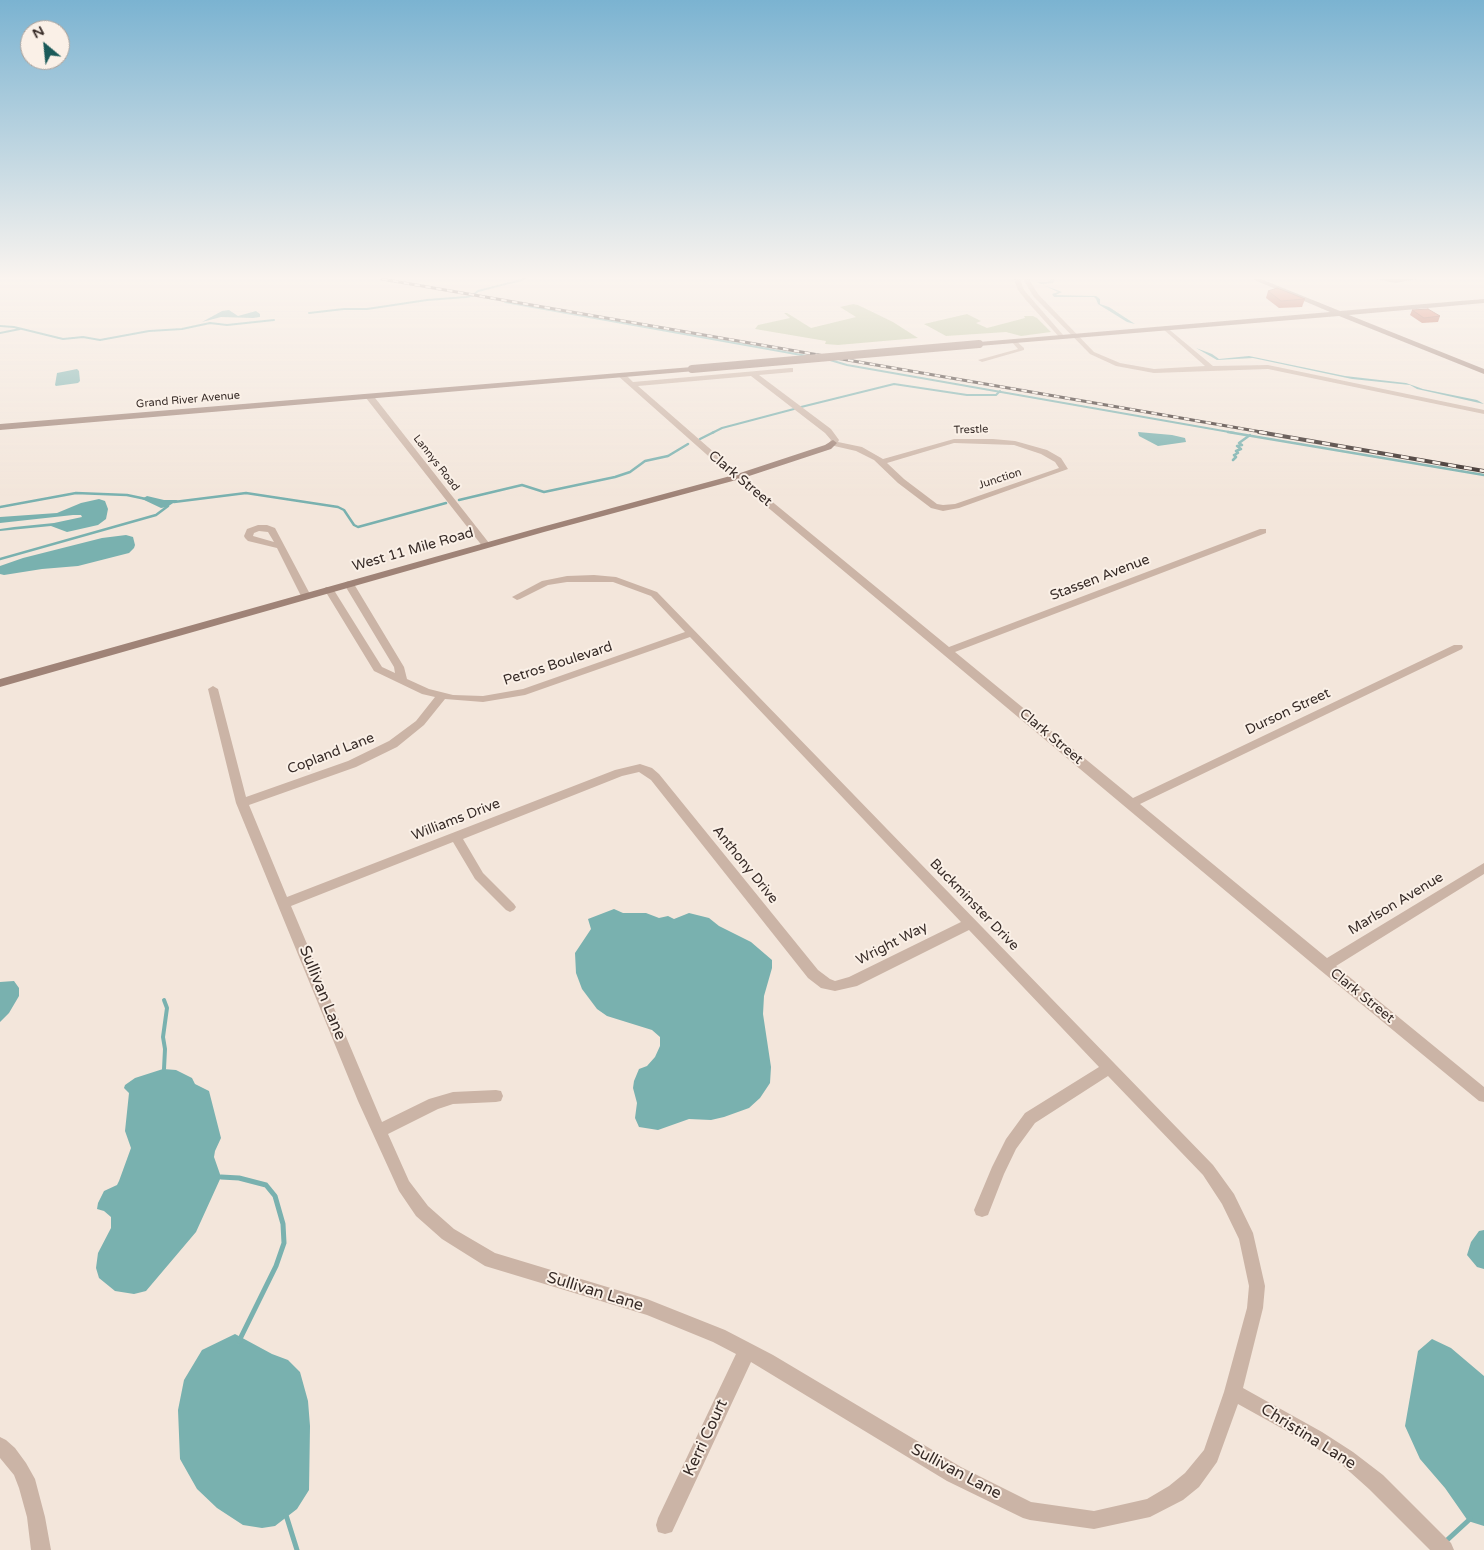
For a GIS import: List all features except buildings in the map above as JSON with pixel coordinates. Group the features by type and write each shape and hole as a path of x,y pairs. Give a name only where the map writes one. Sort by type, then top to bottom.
{"main road":[{"name":"Grand River Avenue","path":"0,427 891,351"},
{"path":"1432,351 1484,372"},
{"name":"West 11 Mile Road","path":"0,683 486,545 737,477 828,447 833,443"}],"street":[{"path":"982,360 1015,351"},
{"path":"1089,351 1103,360 1126,367 1154,371 1268,367 1484,412"},
{"path":"1192,351 1211,368"},
{"path":"632,384 790,370"},
{"path":"753,374 828,431 833,436 833,443 859,449 882,462"},
{"name":"Clark Street","path":"622,375 737,477 1484,1096"},
{"name":"Lannys Road","path":"369,396 486,545"},
{"name":"Trestle","path":"882,462 947,443 971,440 993,441 1030,447 1052,456 1060,462"},
{"name":"Junction","path":"882,462 901,482 934,506 943,508 956,506 1061,471 1064,469 1060,462"},
{"name":"Stassen Avenue","path":"948,651 1262,531"},
{"path":"280,546 306,596"},
{"name":"Buckminster Drive","path":"517,597 545,583 567,579 613,579 654,594 1208,1170 1228,1199 1247,1238 1253,1262 1256,1293 1255,1308 1233,1392"},
{"path":"349,584 399,667 402,680"},
{"name":"Petros Boulevard","path":"329,589 354,633 378,669 426,692 442,696 483,699 524,692 693,633"},
{"path":"354,633 375,627"},
{"name":"Durson Street","path":"1131,804 1458,647"},
{"name":"Sullivan Lane","path":"212,689 242,803 379,1131 404,1186 422,1211 448,1234 491,1260 646,1307 718,1336 767,1361 954,1474 1030,1511 1094,1520 1150,1508 1176,1493 1192,1480 1211,1456 1233,1392"},
{"name":"Copland Lane","path":"242,803 352,764 393,744 420,723 442,696"},
{"name":"Williams Drive","path":"284,903 624,771 640,768"},
{"name":"Anthony Drive","path":"640,768 648,771 655,777 813,974 826,984"},
{"path":"455,836 479,876 510,907"},
{"name":"Marlson Avenue","path":"1325,966 1484,868"},
{"name":"Wright Way","path":"826,984 835,986 852,982 971,923"},
{"path":"982,1210 997,1172 1011,1144 1030,1118 1109,1068"},
{"path":"379,1131 434,1104 453,1098 496,1096"},
{"name":"Kerri Court","path":"665,1525 747,1352"},
{"name":"Christina Lane","path":"1233,1392 1316,1438 1347,1458 1376,1482 1444,1550"},
{"path":"0,1446 9,1454 20,1469 28,1486 36,1517 41,1550"}],"water":[{"path":"1202,351 1212,354 1219,359 1249,356 1345,376 1406,383 1423,389 1477,400 1484,404 1417,389 1410,385 1352,379 1253,358 1217,360"},
{"path":"77,369 80,381 78,383 55,385 57,373"},
{"path":"1138,432 1172,435 1185,438 1186,442 1158,446 1139,436"},
{"path":"147,496 164,500 178,500 167,507 161,508 142,499"},
{"path":"99,499 105,501 108,509 106,519 98,525 67,532 51,526 0,531 0,529 54,523 82,517 81,515 73,515 0,523 0,517 57,513 81,503"},
{"path":"126,535 133,537 135,545 129,553 78,566 0,574 0,566 23,558 102,538"},
{"path":"614,909 623,913 646,913 659,918 668,916 674,919 689,913 709,918 719,926 751,942 772,960 772,968 764,996 763,1014 771,1067 770,1083 760,1098 749,1108 711,1120 689,1119 658,1130 639,1127 635,1118 637,1103 633,1088 634,1081 639,1069 647,1066 655,1057 660,1046 660,1037 652,1030 607,1016 597,1009 582,989 576,973 575,953 591,929 588,919"},
{"path":"14,981 19,988 19,996 9,1013 0,1022 0,982"},
{"path":"163,1069 176,1070 192,1078 195,1084 209,1091 221,1138 214,1157 221,1177 196,1232 146,1291 134,1294 115,1291 99,1278 96,1268 98,1253 111,1228 111,1217 104,1211 97,1209 98,1203 104,1191 117,1185 131,1148 125,1131 129,1093 124,1088 125,1085 135,1078"},
{"path":"1484,1230 1484,1269 1477,1267 1467,1255 1471,1242 1479,1231"},
{"path":"235,1334 272,1354 288,1360 300,1372 308,1401 310,1426 309,1490 297,1509 275,1526 262,1528 243,1525 217,1508 197,1489 180,1459 178,1410 184,1380 202,1350"},
{"path":"1432,1339 1451,1348 1484,1376 1484,1526 1468,1521 1445,1488 1420,1459 1405,1426 1418,1351"}],"waterway":[{"path":"781,351 807,356"},
{"path":"830,360 847,365 999,392"},
{"path":"801,407 894,384 967,395 996,395 999,392"},
{"path":"999,392 1235,433"},
{"path":"700,439 722,428 794,409"},
{"path":"1228,432 1249,436"},
{"path":"1233,460 1236,457 1234,455 1238,453 1236,451 1241,449 1237,446 1242,445 1239,443 1249,436"},
{"path":"1249,436 1484,475"},
{"path":"459,500 522,485 544,492 615,477 630,472 645,461 668,456 688,444"},
{"path":"0,507 76,493 127,495 146,499"},
{"path":"174,502 246,493 338,507 344,510 354,525 358,527 446,503"},
{"path":"0,559 156,515 168,506"},
{"path":"164,1000 167,1008 163,1037 165,1049 164,1069"},
{"path":"221,1177 239,1178 266,1185 275,1196 283,1224 284,1243 276,1266 239,1341"},
{"path":"286,1515 297,1550"},
{"path":"1445,1542 1470,1519"}],"railway":[{"path":"798,351 1267,433"},
{"path":"1259,432 1484,471"}]}
